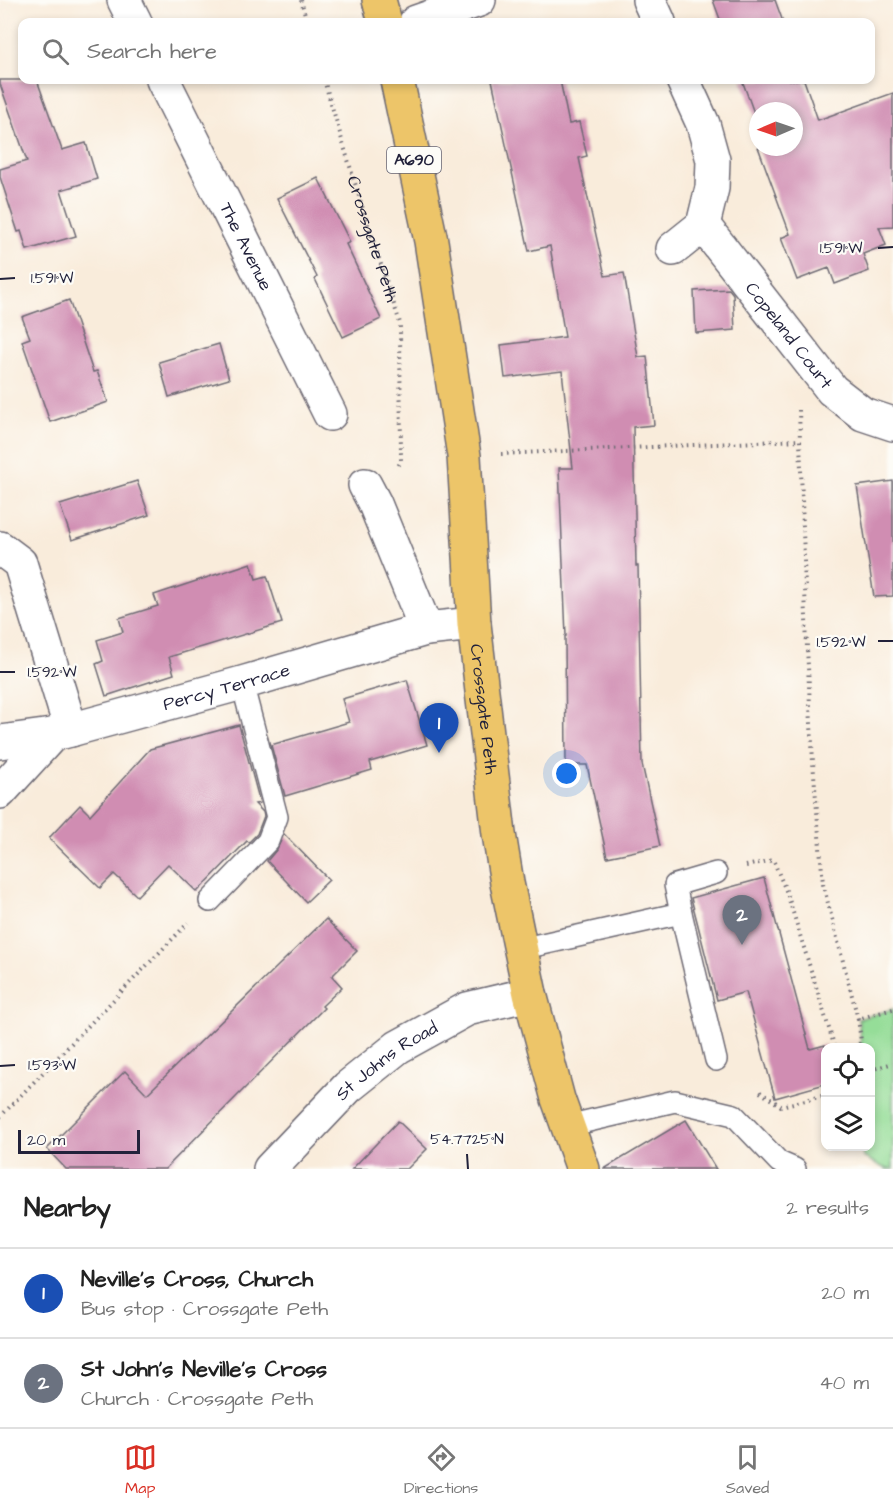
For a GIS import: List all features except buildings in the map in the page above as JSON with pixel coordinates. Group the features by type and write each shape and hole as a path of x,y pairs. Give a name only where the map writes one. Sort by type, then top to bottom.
{"highway":[{"path":"379,0 384,18"},
{"name":"Crossgate Peth","path":"399,84 431,241 464,456 474,624 507,883 530,994 558,1099 583,1169"}],"street":[{"path":"124,0 133,18"},
{"path":"427,18 479,0"},
{"path":"649,0 657,18"},
{"name":"The Avenue","path":"165,84 330,414"},
{"path":"673,249 704,225 712,188 713,160 703,124 685,84"},
{"name":"Copeland Court","path":"704,225 832,390 863,414 893,424"},
{"path":"370,494 426,629"},
{"path":"0,548 20,563 61,732 0,792"},
{"name":"Percy Terrace","path":"0,741 61,732 242,683 426,629 474,624"},
{"name":"St Johns Road","path":"270,1169 348,1087 398,1047 467,1009 530,994"}],"lane":[{"path":"210,901 268,841 277,817 242,683"},
{"path":"716,873 675,885 716,1060"},
{"path":"520,949 681,914"},
{"path":"567,1126 675,1101 734,1115 784,1167"}],"path":[{"path":"301,0 306,18"},
{"name":"Crossgate Peth","path":"325,84 400,323 401,460 370,494"},
{"path":"464,456 800,440 807,648 823,884 858,1019 860,1043"},
{"path":"716,873 773,860 787,893 834,1043"},
{"path":"0,1117 210,901"},
{"path":"858,1019 893,1009"},
{"path":"875,1069 893,1064"}],"green space":[{"path":"893,1009 893,1169 886,1169 863,1157 862,1151 875,1151 875,1043 860,1043 858,1019"}],"place":[{"name":"Neville's Cross, Church","path":"439,753"},
{"name":"St John's Neville's Cross","path":"742,945"}]}
